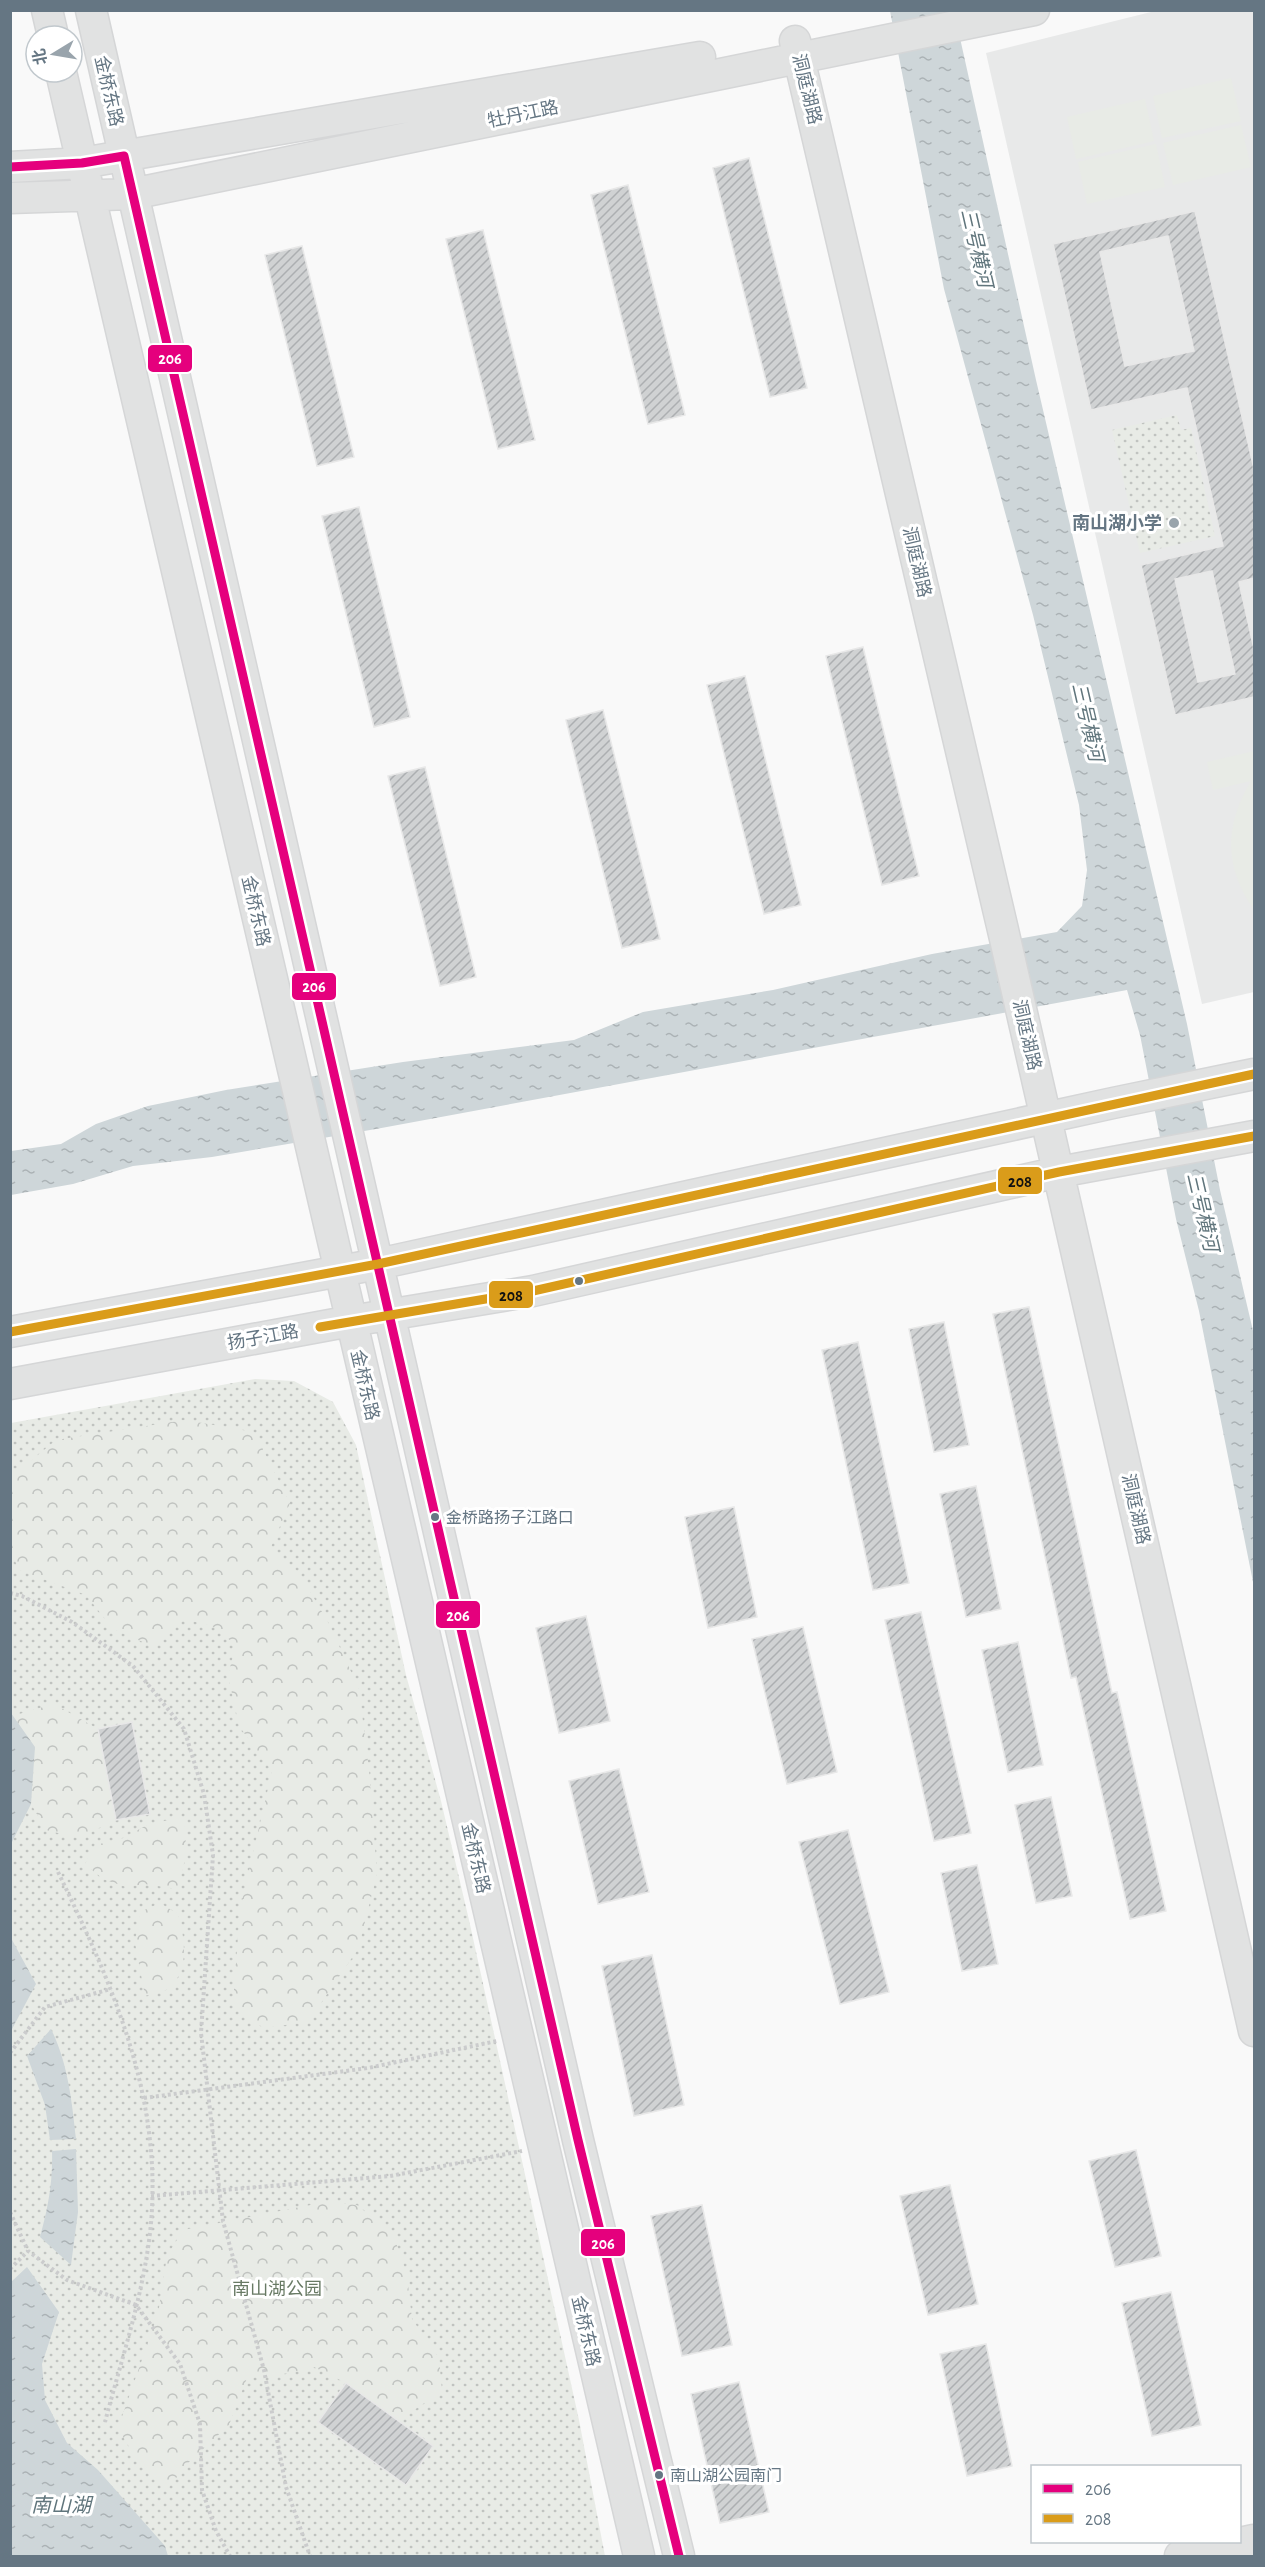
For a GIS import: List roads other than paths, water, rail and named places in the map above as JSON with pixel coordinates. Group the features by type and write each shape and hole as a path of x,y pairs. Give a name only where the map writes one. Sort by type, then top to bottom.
{"street":[{"name":"金桥东路","path":"91,10 578,2140 679,2556"},
{"name":"牡丹江路","path":"882,31 936,10"},
{"name":"牡丹江路","path":"10,198 132,195 882,31 973,24 1034,10"},
{"name":"牡丹江路","path":"10,167 82,163 797,49"},
{"name":"洞庭湖路","path":"797,49 1026,1027 1254,2031"},
{"name":"金桥东路","path":"64,84 293,1068 338,1272 639,2556"},
{"path":"10,1332 378,1264 1254,1074"},
{"name":"扬子江路","path":"10,1384 390,1314 533,1291 1059,1172 1240,1138"},
{"path":"1180,2556 1240,2543"}],"water":[{"name":"三号横河","path":"890,11 954,11 1036,380 1187,1024 1220,1190 1254,1335 1254,1587 1199,1311 1176,1219 1140,1035 1127,990 376,1129 212,1157 133,1166 73,1184 11,1195 11,1151 61,1144 96,1124 148,1106 226,1090 403,1062 574,1040 643,1012 773,990 932,954 1057,932 1082,906 1087,870 1079,805 1033,615 944,289"},
{"path":"11,1713 35,1747 31,1804 11,1844"},
{"path":"11,1938 36,1984 10,2031"},
{"path":"51,2029 62,2055 71,2097 76,2139 50,2140 45,2105 27,2056"},
{"path":"76,2149 78,2212 71,2265 40,2237 49,2195 52,2151"},
{"name":"南山湖","path":"27,2267 59,2312 42,2364 45,2400 67,2443 98,2470 165,2546 168,2556 11,2556 11,2282"}],"place":[{"name":"南山湖小学","path":"1174,523"},
{"name":"金桥路扬子江路口","path":"435,1517"},
{"name":"南山湖公园南门","path":"659,2475"}],"park label":[{"name":"南山湖公园","path":"277,2289"}]}
